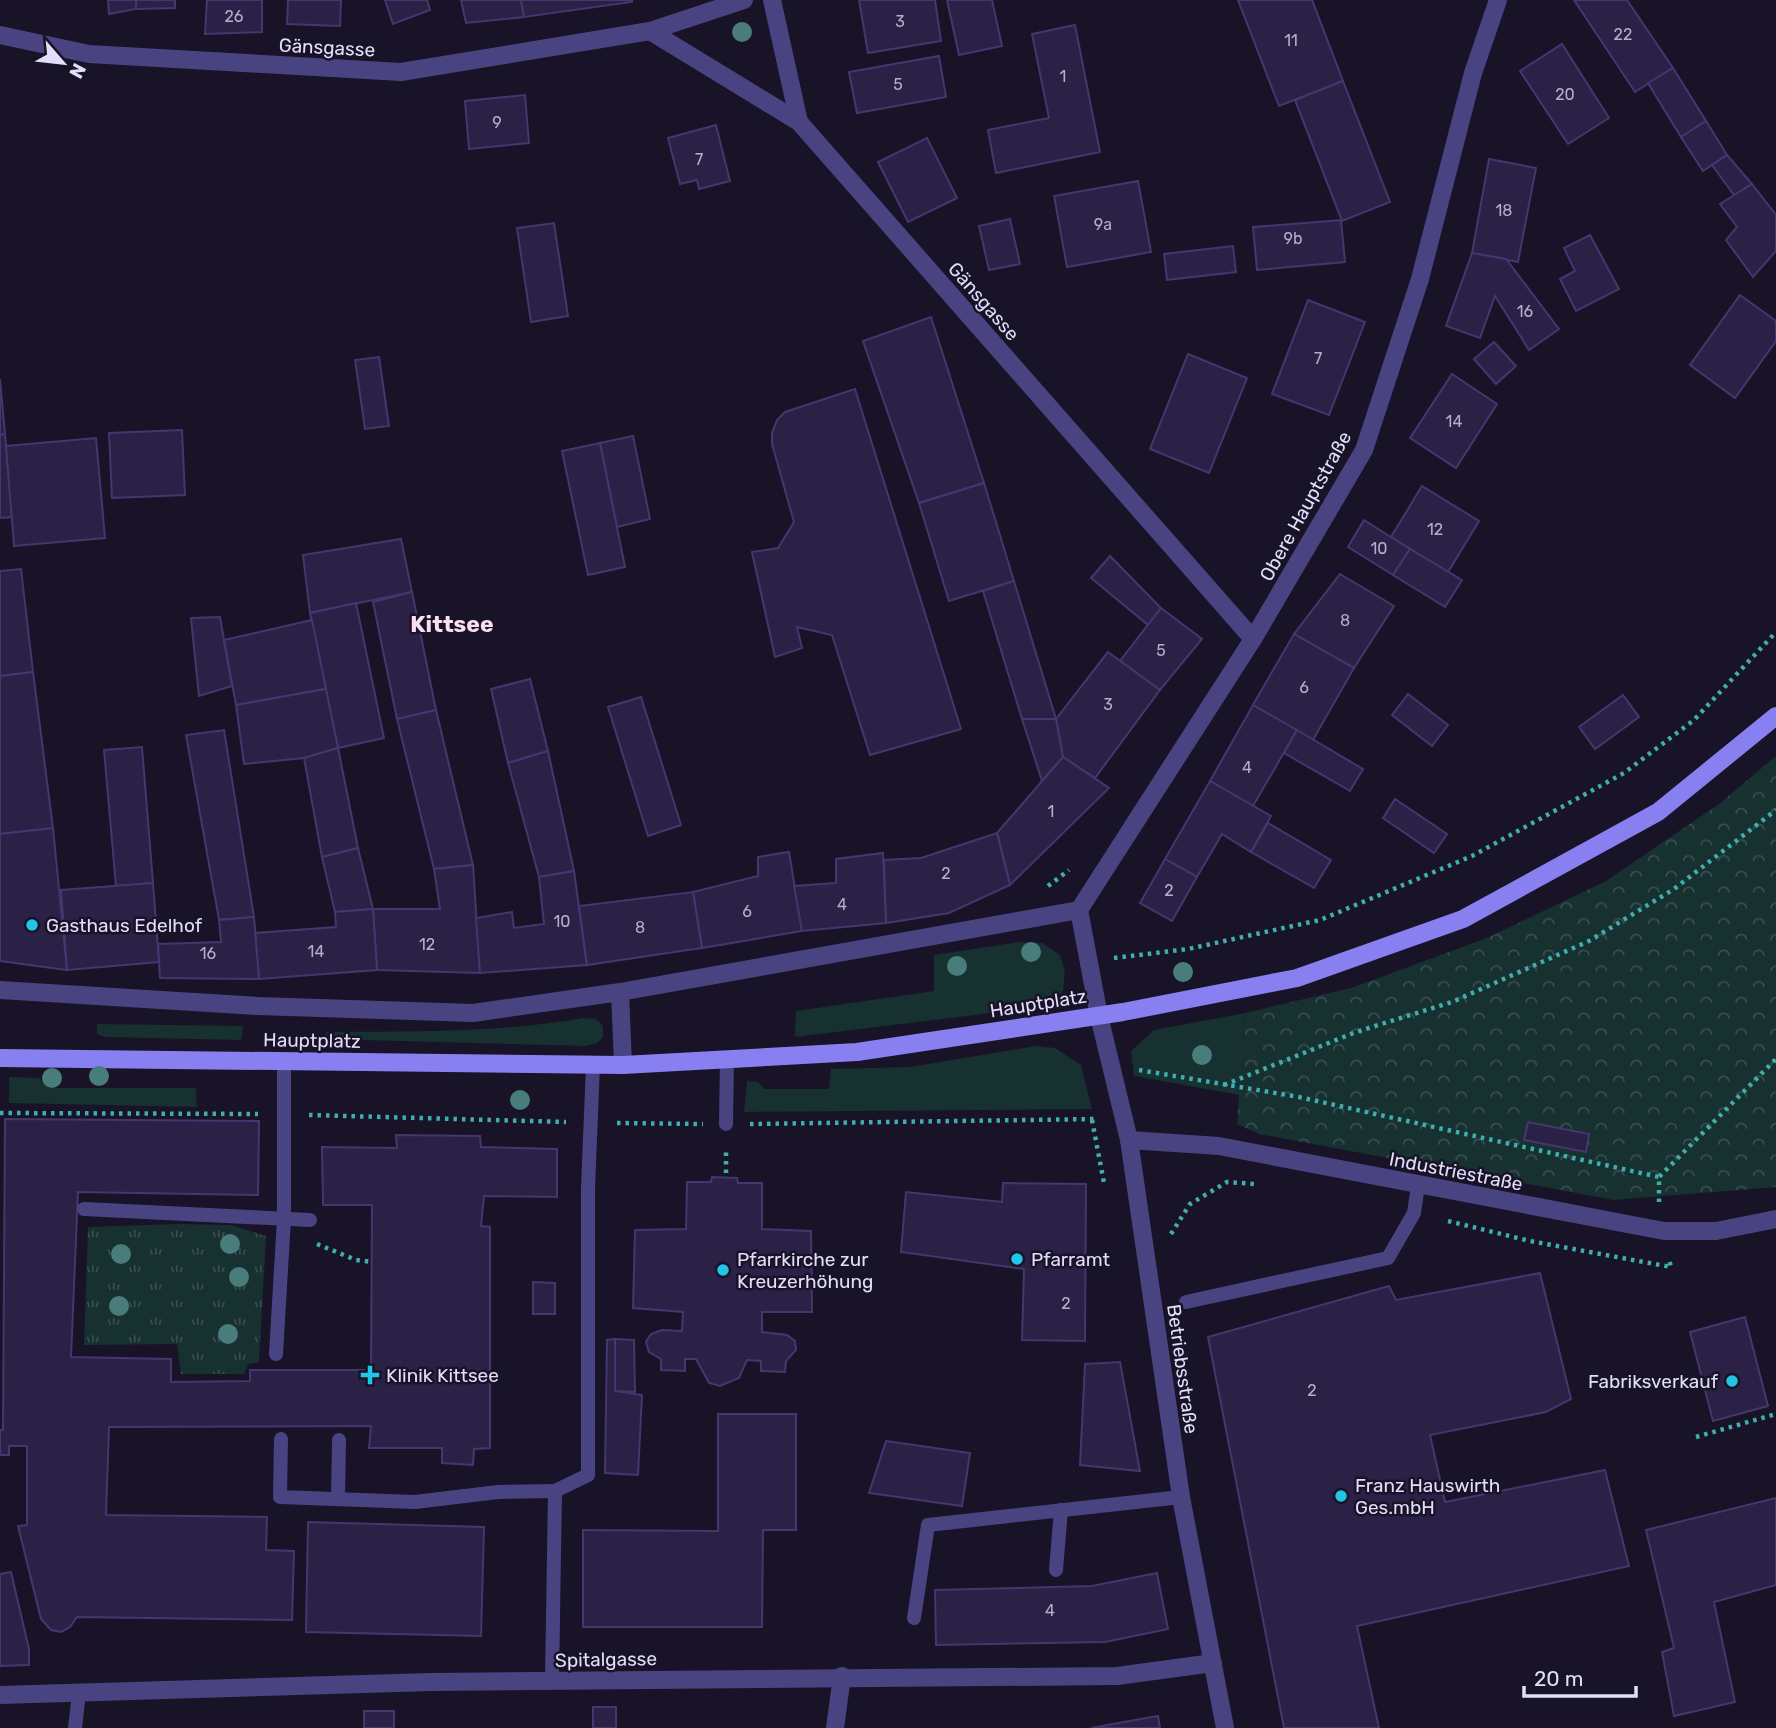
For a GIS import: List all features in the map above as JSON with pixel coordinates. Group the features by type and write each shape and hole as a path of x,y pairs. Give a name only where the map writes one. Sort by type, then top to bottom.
{"street":[{"name":"Gänsgasse","path":"0,35 89,54 401,72 650,31 744,0"},
{"path":"772,0 799,122"},
{"name":"Obere Hauptstraße","path":"1079,910 1253,639 1364,450 1420,279 1474,73 1498,0"},
{"name":"Gänsgasse","path":"650,31 799,122 1253,639"},
{"path":"1099,1016 1297,978 1464,919 1658,812 1776,716"},
{"name":"Hauptplatz","path":"0,990 258,1006 472,1013 620,992 1079,910 1099,1016 857,1052 623,1065 0,1058"},
{"path":"620,992 623,1065"},
{"name":"Betriebsstraße","path":"1099,1016 1129,1140 1181,1497 1225,1728"},
{"name":"Industriestraße","path":"1129,1140 1219,1146 1664,1231 1716,1231 1776,1219"},
{"name":"Spitalgasse","path":"0,1695 842,1676 1117,1676 1213,1663"},
{"path":"835,1728 842,1676"}],"lane":[{"path":"726,1124 727,1059"},
{"path":"276,1354 283,1224 284,1061"},
{"path":"281,1439 280,1497 415,1502 498,1492 555,1490 588,1475 588,1188 593,1065"},
{"path":"1186,1302 1388,1258 1414,1213 1418,1185"},
{"path":"84,1209 283,1224 310,1220"},
{"path":"338,1499 339,1440"},
{"path":"552,1681 555,1490"},
{"path":"914,1618 928,1525 1181,1497"},
{"path":"1056,1570 1061,1510"},
{"path":"75,1728 79,1693"}],"path":[{"path":"1089,961 1188,949 1320,920 1472,856 1624,773 1694,720 1776,632"},
{"path":"1224,1085 1356,1032 1452,1002 1589,941 1674,889 1776,810"},
{"path":"1112,1066 1299,1097 1659,1177 1776,1059"},
{"path":"1169,1246 1171,1235 1190,1204 1227,1182 1267,1184"},
{"path":"1414,1213 1530,1241 1671,1267"},
{"path":"283,1224 356,1260 372,1262"},
{"path":"1696,1437 1776,1414"}],"green space":[{"path":"1776,756 1776,1187 1614,1200 1259,1134 1237,1124 1245,1013 1351,988 1487,938 1606,881 1719,804"},
{"path":"1019,942 1042,943 1060,955 1065,972 1063,991 1049,1006 795,1037 796,1011 934,991 934,955"},
{"path":"1245,1013 1240,1095 1134,1076 1131,1051 1154,1030"},
{"path":"583,1018 596,1019 603,1026 603,1037 597,1043 585,1046 325,1039 326,1032 487,1029"},
{"path":"97,1024 243,1026 241,1040 105,1037 97,1034"},
{"path":"1036,1046 1055,1048 1081,1065 1092,1109 744,1112 747,1081 758,1082 764,1089 829,1089 831,1069 910,1067"},
{"path":"9,1077 39,1078 49,1088 196,1088 197,1107 9,1103"},
{"path":"231,1225 266,1236 259,1362 248,1364 244,1374 181,1374 177,1344 84,1345 88,1227"}],"building":[{"path":"108,0 136,0 136,9 109,14"},
{"path":"136,0 175,0 175,8 136,9"},
{"path":"207,0 262,0 262,32 205,34"},
{"path":"288,0 341,0 340,26 287,24"},
{"path":"385,0 427,0 430,10 393,24"},
{"path":"461,0 521,0 524,17 466,23"},
{"path":"521,0 632,0 632,2 524,17"},
{"path":"859,0 935,0 941,41 868,53"},
{"path":"947,0 992,0 1002,46 959,55"},
{"path":"1238,0 1312,0 1343,81 1279,106"},
{"path":"1574,0 1627,0 1673,68 1635,92"},
{"path":"1075,25 1100,152 996,173 988,130 1049,118 1032,34"},
{"path":"1562,44 1609,118 1568,144 1520,71"},
{"path":"939,56 946,97 857,113 849,72"},
{"path":"1673,68 1706,121 1681,137 1648,83"},
{"path":"1343,81 1390,202 1342,221 1295,100"},
{"path":"525,95 529,143 469,149 465,101"},
{"path":"1706,121 1727,155 1703,171 1681,137"},
{"path":"716,125 730,181 699,189 697,180 680,184 668,138"},
{"path":"927,138 957,198 908,222 878,162"},
{"path":"1727,155 1752,184 1734,195 1712,165"},
{"path":"1489,159 1536,168 1518,262 1472,253"},
{"path":"1138,181 1151,252 1067,267 1054,196"},
{"path":"1752,184 1776,215 1776,251 1753,277 1726,240 1737,227 1720,204"},
{"path":"1010,219 1020,264 989,270 979,226"},
{"path":"1341,220 1345,262 1257,270 1253,227"},
{"path":"554,223 568,316 531,322 517,228"},
{"path":"1590,235 1619,289 1576,311 1560,279 1575,271 1564,248"},
{"path":"1233,246 1236,272 1167,280 1164,254"},
{"path":"1472,253 1506,259 1559,329 1529,350 1495,296 1480,338 1446,326"},
{"path":"1740,295 1776,321 1776,341 1735,398 1690,365"},
{"path":"1308,300 1365,322 1329,415 1272,394"},
{"path":"931,317 984,483 919,503 863,341"},
{"path":"1494,342 1516,366 1496,384 1474,359"},
{"path":"1188,354 1247,378 1209,473 1150,449"},
{"path":"379,357 389,426 365,429 355,360"},
{"path":"1452,374 1497,404 1456,468 1410,438"},
{"path":"0,379 5,434 0,435"},
{"path":"855,389 961,729 870,755 832,635 797,627 802,648 775,657 752,552 778,548 794,522 772,444 772,433 777,420 785,412"},
{"path":"182,430 185,495 112,498 109,433"},
{"path":"5,434 12,517 0,518 0,435"},
{"path":"633,436 650,519 617,527 600,443"},
{"path":"96,438 105,538 14,546 6,446"},
{"path":"600,443 625,567 588,575 562,451"},
{"path":"984,483 1014,581 949,601 919,503"},
{"path":"1422,486 1479,521 1448,572 1391,537"},
{"path":"1364,520 1410,549 1393,575 1348,547"},
{"path":"401,539 412,592 310,613 303,555"},
{"path":"1410,549 1462,580 1445,607 1393,575"},
{"path":"1110,556 1161,608 1148,625 1091,578"},
{"path":"21,569 33,672 0,676 0,571"},
{"path":"1340,574 1394,606 1354,668 1294,634"},
{"path":"1014,581 1056,719 1022,719 983,591"},
{"path":"412,592 436,710 397,719 373,602"},
{"path":"356,603 384,738 338,748 310,613"},
{"path":"1161,608 1202,639 1160,690 1120,661"},
{"path":"220,617 232,686 199,696 191,618"},
{"path":"312,620 326,689 236,705 224,640"},
{"path":"1294,634 1354,668 1313,740 1253,705"},
{"path":"1108,652 1160,690 1095,778 1063,757 1056,719"},
{"path":"33,672 53,828 0,834 0,676"},
{"path":"530,679 548,751 508,763 491,689"},
{"path":"326,689 338,748 304,758 244,764 236,705"},
{"path":"1408,694 1448,725 1432,746 1392,715"},
{"path":"1623,695 1639,717 1595,749 1579,727"},
{"path":"641,697 681,825 648,836 608,707"},
{"path":"1253,705 1297,730 1253,806 1210,781"},
{"path":"436,710 473,865 434,869 397,719"},
{"path":"1022,719 1056,719 1063,757 1042,781"},
{"path":"224,730 254,917 219,920 186,735"},
{"path":"1297,730 1363,769 1350,791 1284,753"},
{"path":"142,747 153,883 116,886 104,750"},
{"path":"338,748 358,848 322,857 304,758"},
{"path":"548,751 574,871 539,877 508,763"},
{"path":"1063,757 1109,788 1010,885 997,833"},
{"path":"1210,781 1271,816 1251,852 1222,834 1197,877 1165,859"},
{"path":"1395,799 1447,834 1434,853 1383,818"},
{"path":"1268,823 1331,860 1314,888 1251,852"},
{"name":"Gasthaus Edelhof","path":"53,828 67,970 0,961 0,834"},
{"path":"997,833 1010,885 949,913 886,923 884,860 921,858"},
{"path":"358,848 373,909 335,912 322,857"},
{"path":"789,852 802,931 702,948 693,892 758,876 758,857"},
{"path":"883,853 886,923 802,931 794,886 836,883 836,859"},
{"path":"1165,859 1197,877 1172,921 1140,903"},
{"path":"473,865 480,973 377,970 373,909 440,909 434,869"},
{"path":"574,871 587,965 480,973 476,918 512,912 514,928 544,924 539,877"},
{"path":"153,883 159,962 67,970 61,890"},
{"path":"693,892 702,948 587,965 579,906"},
{"path":"373,909 377,970 259,979 255,933 336,927 335,912"},
{"path":"254,917 259,979 160,978 158,944 221,942 219,920"},
{"name":"Klinik Kittsee","path":"5,1119 259,1121 258,1195 78,1192 71,1357 171,1359 171,1382 250,1381 250,1370 371,1370 372,1205 323,1205 322,1147 397,1148 396,1135 480,1136 481,1147 557,1149 557,1197 484,1196 481,1226 490,1227 490,1448 474,1449 473,1465 442,1463 442,1448 369,1448 371,1426 109,1427 106,1515 267,1517 266,1550 294,1551 292,1620 77,1617 70,1627 61,1632 51,1630 41,1619 18,1526 27,1525 27,1446 9,1446 9,1455 0,1455 0,1430 3,1430"},
{"path":"1528,1122 1589,1134 1586,1152 1524,1140"},
{"name":"Pfarrkirche zur Kreuzerhöhung","path":"712,1177 737,1178 738,1183 762,1183 762,1229 811,1231 812,1312 762,1312 762,1332 787,1335 795,1341 796,1350 786,1361 785,1372 761,1371 761,1361 747,1360 739,1378 720,1386 709,1383 696,1359 685,1359 685,1371 661,1370 661,1359 649,1352 646,1342 651,1334 662,1330 682,1331 683,1312 633,1308 635,1230 686,1229 687,1182 711,1182"},
{"name":"Pfarramt","path":"1003,1183 1086,1184 1085,1341 1022,1340 1024,1269 901,1252 906,1192 1002,1202"},
{"name":"Franz Hauswirth Ges.mbH","path":"1540,1273 1571,1399 1546,1412 1430,1435 1445,1502 1605,1470 1629,1566 1357,1626 1379,1728 1284,1728 1208,1337 1389,1286 1396,1300"},
{"path":"533,1282 555,1283 555,1314 533,1314"},
{"name":"Fabriksverkauf","path":"1745,1317 1768,1406 1713,1421 1690,1332"},
{"path":"615,1339 634,1340 635,1392 615,1391"},
{"path":"615,1339 615,1391 642,1395 638,1475 605,1473 607,1340"},
{"path":"1120,1362 1140,1471 1080,1465 1085,1364"},
{"path":"718,1414 796,1414 796,1530 763,1530 762,1627 583,1627 583,1530 718,1531"},
{"path":"886,1441 970,1453 962,1506 869,1493"},
{"path":"1776,1498 1776,1585 1714,1602 1735,1702 1674,1716 1662,1652 1674,1648 1646,1530"},
{"path":"308,1522 484,1527 481,1636 306,1632"},
{"path":"11,1572 29,1649 29,1665 0,1666 0,1574"},
{"path":"1157,1573 1168,1629 1105,1642 936,1645 935,1590 1092,1586"},
{"path":"593,1707 616,1707 616,1728 593,1728"},
{"path":"364,1711 394,1711 394,1728 364,1728"},
{"path":"1158,1716 1160,1728 1091,1728"}],"place":[{"name":"Gasthaus Edelhof","path":"32,925"},
{"name":"Pfarramt","path":"1017,1259"},
{"name":"Pfarrkirche zur Kreuzerhöhung","path":"723,1270"},
{"name":"Klinik Kittsee","path":"370,1375"},
{"name":"Fabriksverkauf","path":"1732,1381"},
{"name":"Franz Hauswirth Ges.mbH","path":"1341,1496"}],"district":[{"name":"Kittsee","path":"452,624"}]}
